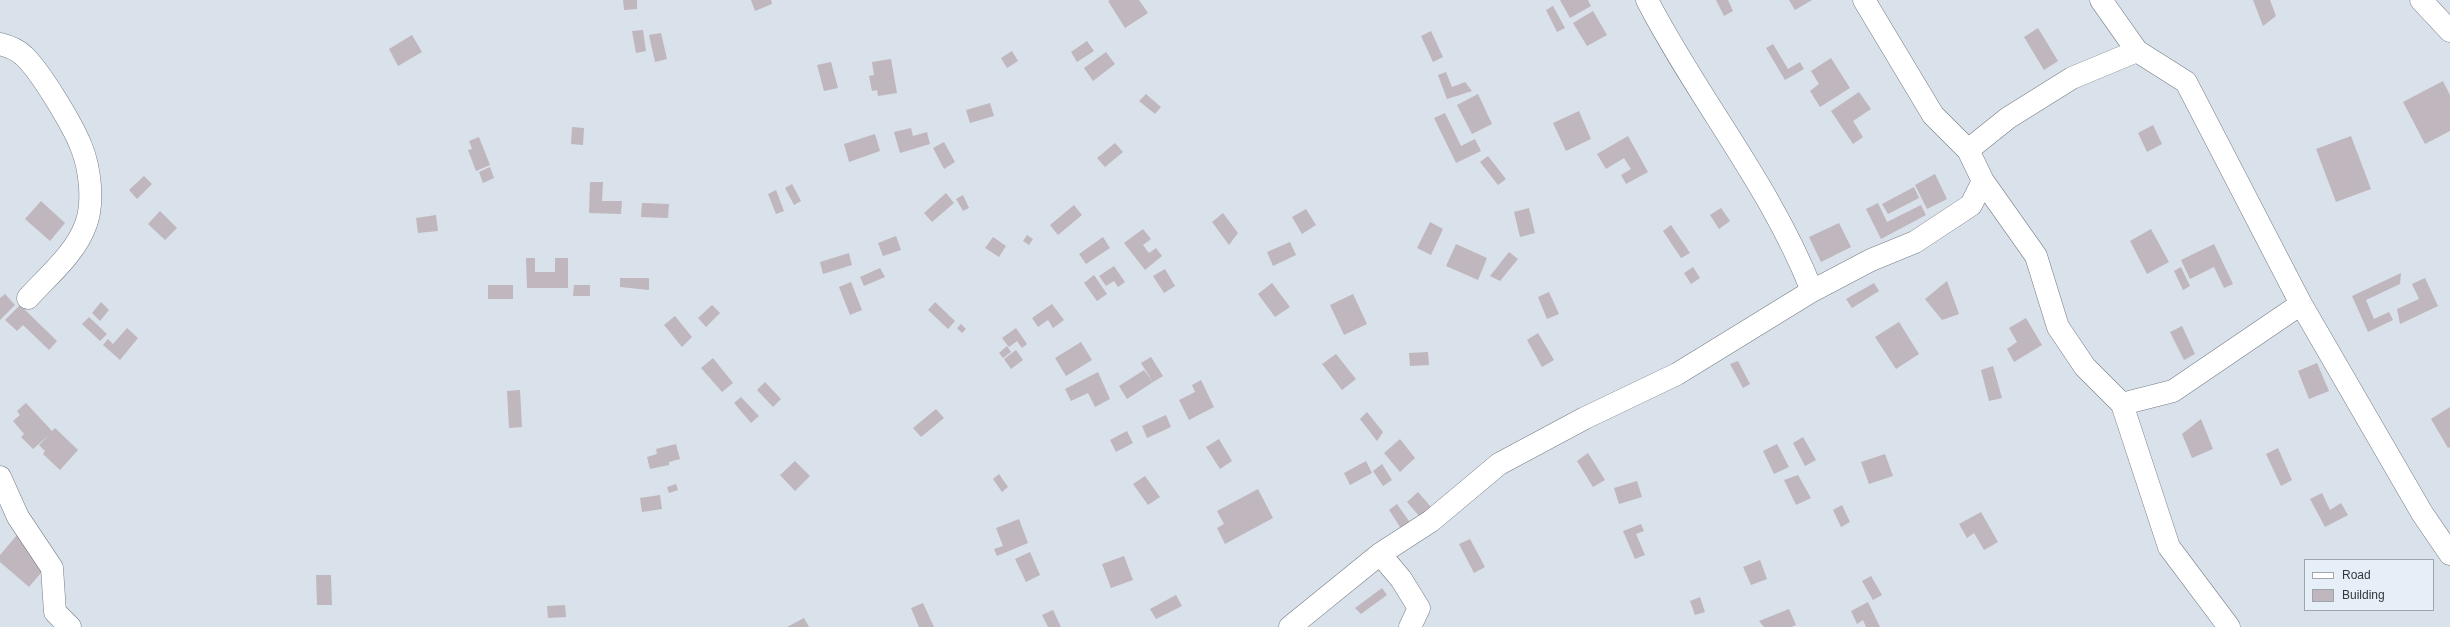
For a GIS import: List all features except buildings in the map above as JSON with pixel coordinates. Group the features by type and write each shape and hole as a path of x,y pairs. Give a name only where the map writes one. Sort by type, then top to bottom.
{"street":[{"path":"1647,0 1762,189 1797,252 1812,291"},
{"path":"1864,0 1933,115 1968,150 1983,181 2036,256 2058,327 2085,367 2122,404 2168,547 2228,627"},
{"path":"2421,0 2450,30"},
{"path":"2100,1 2137,50 2186,82 2301,304 2422,514 2450,554"},
{"path":"0,44 24,55 40,74 81,146 88,173 90,201 86,224 68,254 28,298"},
{"path":"1968,150 2008,118 2072,78 2137,50"},
{"path":"1290,627 1380,554 1431,521 1499,464 1585,418 1677,374 1812,291 1871,260 1915,242 1971,205 1983,181"},
{"path":"2122,404 2173,391 2301,304"},
{"path":"0,477 18,517 52,568 55,612 70,627"},
{"path":"1380,554 1400,579 1419,608 1410,627"}]}
